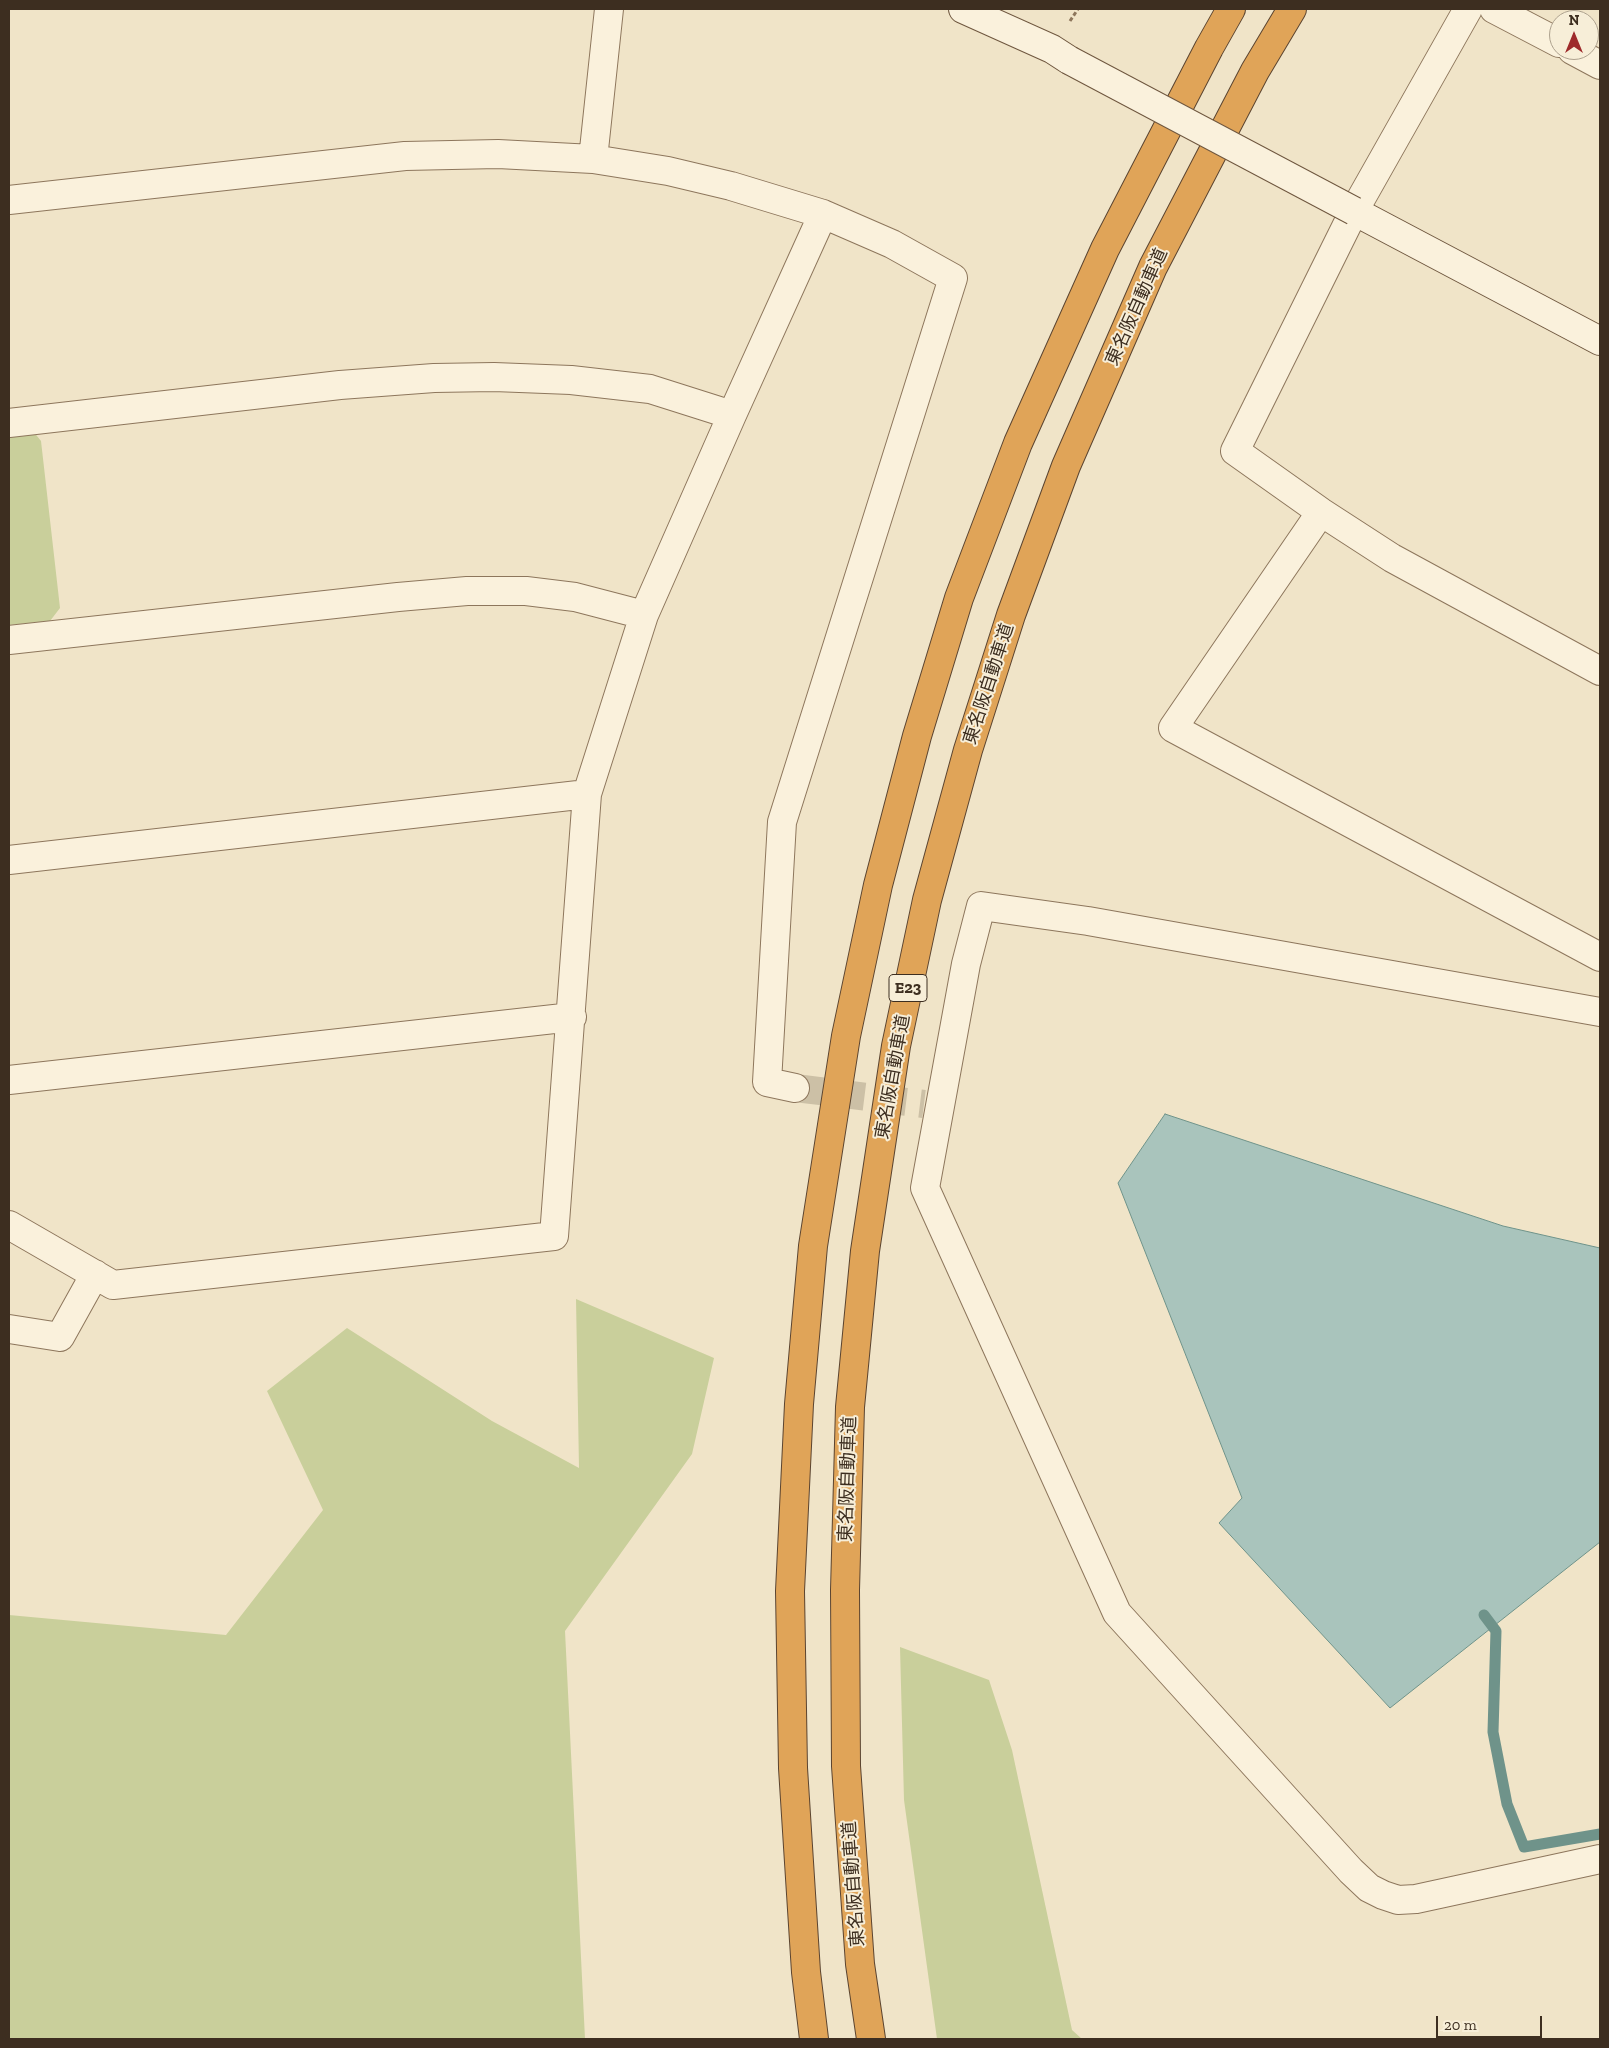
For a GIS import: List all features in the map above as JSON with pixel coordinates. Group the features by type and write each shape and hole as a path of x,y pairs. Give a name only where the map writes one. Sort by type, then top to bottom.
{"highway":[{"path":"814,2039 806,1972 793,1768 790,1591 799,1404 813,1246 846,1036 878,885 917,736 959,598 1014,452 1105,249 1231,9"},
{"name":"東名阪自動車道","path":"871,2039 860,1964 846,1766 844,1590 850,1407 865,1251 896,1046 927,900 968,750 1011,615 1066,466 1153,268 1255,71 1292,9"}],"street":[{"path":"593,159 609,9"},
{"path":"963,9 1052,49 1354,212 1600,341"},
{"path":"1468,9 1354,212 1235,452 1321,512 1392,558 1600,671"},
{"path":"1494,9 1549,38"},
{"path":"9,200 405,156 498,154 593,159 668,171 731,186 823,214 892,244 953,278 782,822 767,1082 795,1088"},
{"path":"9,1225 114,1285 554,1236 572,1017 587,794 644,615 823,214"},
{"path":"9,423 340,385 434,378 494,376 571,380 650,389 732,415"},
{"path":"1321,512 1173,728 1600,957"},
{"path":"9,640 398,596 467,591 526,591 576,597 644,615"},
{"path":"9,860 587,794"},
{"path":"1600,1012 1088,921 981,906 932,1104 926,1188 1117,1612 1351,1871 1369,1888 1398,1900 1416,1899 1600,1859"},
{"path":"9,1080 572,1017"},
{"path":"9,1330 60,1337 95,1274"}],"path":[{"path":"1070,21 1078,9"}],"green space":[{"path":"33,431 41,441 60,608 50,621 9,625 9,434"},
{"path":"576,1299 714,1358 692,1454 565,1631 585,2039 9,2039 9,1615 226,1635 323,1510 267,1391 347,1328 492,1421 579,1468"},
{"path":"900,1647 989,1680 1012,1750 1072,2030 1082,2039 937,2039 904,1800"}],"water":[{"path":"1165,1114 1503,1226 1600,1248 1600,1542 1390,1708 1219,1523 1242,1498 1118,1183"}],"waterway":[{"path":"1484,1615 1496,1631 1493,1732 1507,1804 1524,1847 1600,1834"}],"tunnel":[{"path":"795,1088 924,1104"}]}
